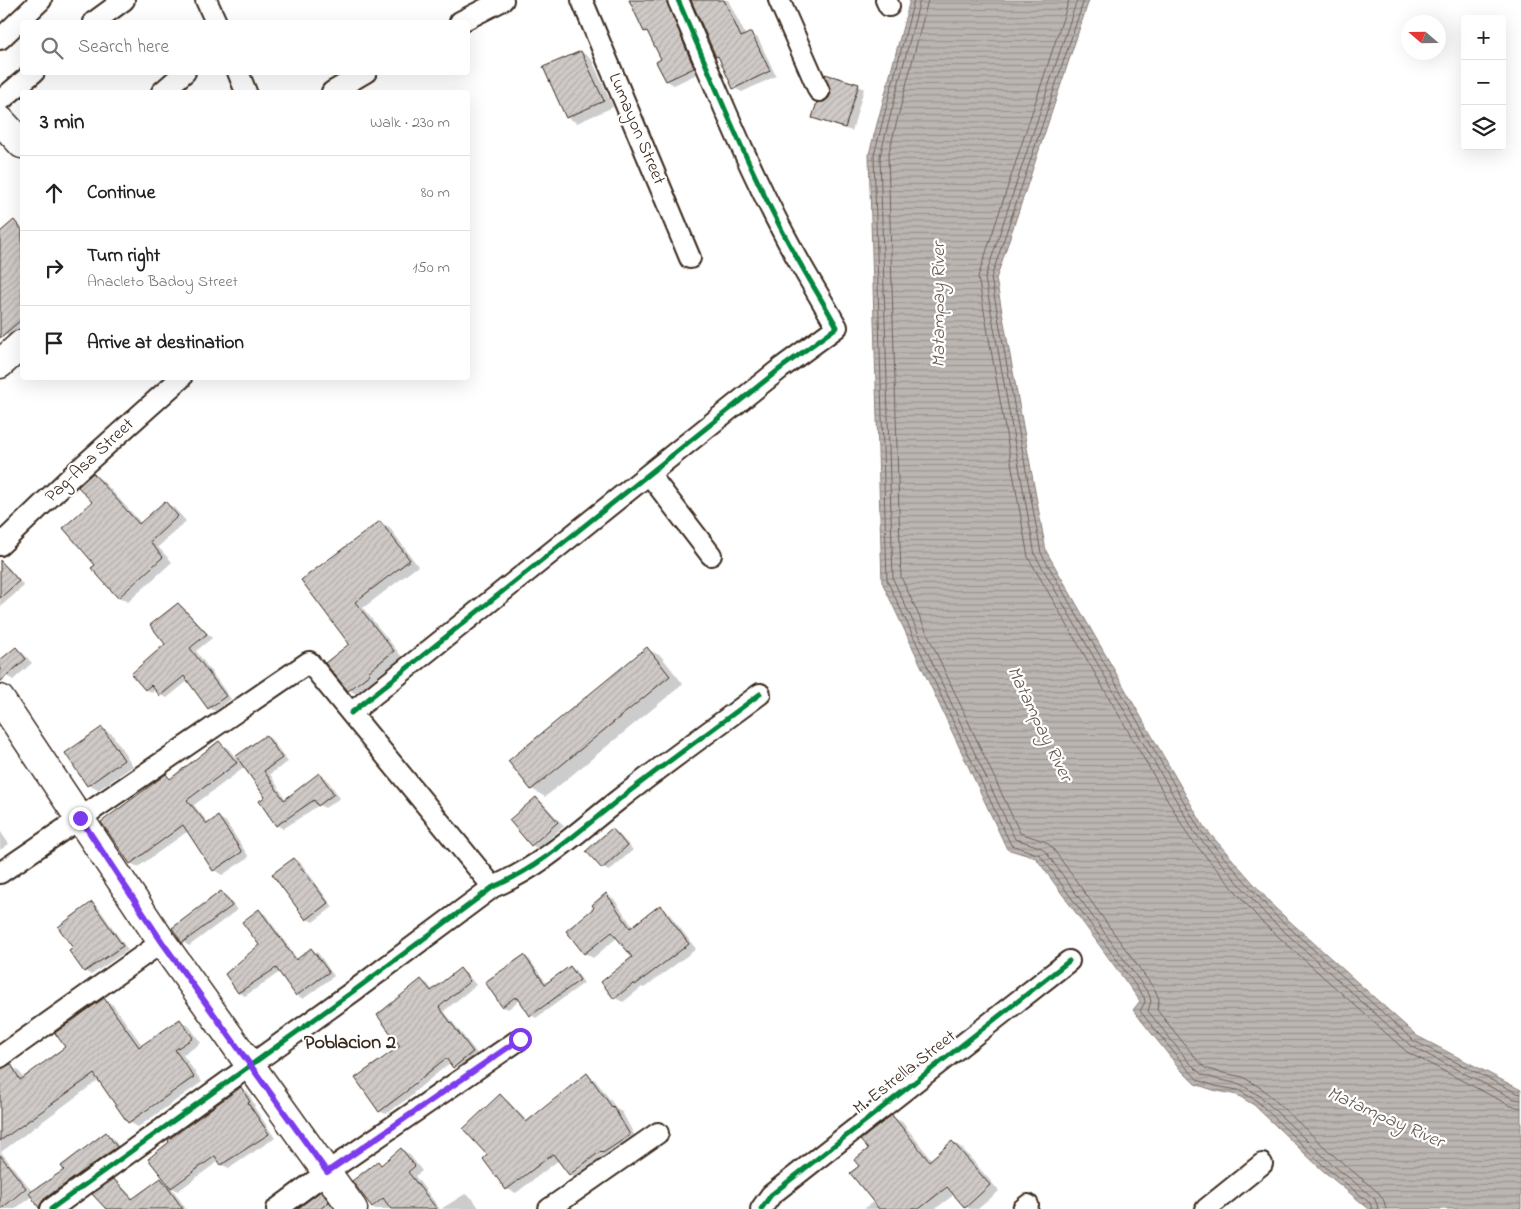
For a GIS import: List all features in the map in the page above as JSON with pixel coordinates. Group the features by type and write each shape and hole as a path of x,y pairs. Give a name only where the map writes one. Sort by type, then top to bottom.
{"main road":[{"path":"0,120 20,142"},
{"path":"0,364 20,346"},
{"path":"0,699 162,942 353,1209"}],"street":[{"path":"20,20 42,0"},
{"path":"97,20 124,0"},
{"path":"206,0 215,20"},
{"path":"464,20 503,0"},
{"name":"Lumayon Street","path":"582,0 690,258"},
{"path":"351,713 781,368 837,327 772,212 678,0"},
{"path":"779,0 819,91"},
{"path":"0,39 20,20"},
{"path":"0,101 30,75"},
{"path":"164,90 182,75"},
{"path":"239,75 245,90"},
{"path":"335,90 361,75"},
{"name":"Pag-Asa Street","path":"0,545 74,474 179,380"},
{"path":"648,474 711,555"},
{"path":"0,873 309,662 493,887"},
{"path":"52,1209 355,990 493,887 513,879 533,867 635,787 760,694"},
{"path":"0,1057 162,942"},
{"name":"M. Estrella Street","path":"761,1209 770,1195 1069,961"},
{"path":"277,1209 327,1172 520,1039"},
{"path":"548,1209 658,1133"},
{"path":"1206,1209 1262,1164"}],"water":[{"name":"Matampay River","path":"910,0 1089,0 996,279 1046,551 1204,827 1275,908 1417,1036 1521,1090 1521,1209 1369,1209 1321,1169 1254,1105 1237,1095 1195,1084 1180,1069 1133,1010 1140,1001 1036,858 1007,849 882,582 869,154"}],"building":[{"path":"629,0 666,0 694,68 666,81 656,62 661,59 647,31 644,32"},
{"path":"691,0 724,0 741,37 751,32 770,71 733,89 718,56 716,57"},
{"path":"581,51 604,101 566,118 543,67"},
{"path":"825,74 859,84 845,128 812,118 817,102 824,102 831,93"},
{"path":"14,220 20,228 20,321 0,338 0,232"},
{"path":"93,473 139,524 165,501 178,516 150,542 163,557 118,598 91,568 95,565 63,528 92,502 78,487"},
{"path":"380,521 410,560 355,602 394,651 368,672 370,674 348,691 325,663 349,644 301,580"},
{"path":"0,560 19,581 0,598"},
{"path":"178,603 207,634 190,648 226,696 208,709 184,676 160,696 151,685 145,690 131,674 165,644 150,625"},
{"path":"16,647 26,659 0,682 0,660"},
{"path":"647,647 670,676 531,790 508,761"},
{"path":"102,727 124,760 87,786 65,753"},
{"path":"266,735 282,758 264,771 284,800 319,773 334,794 318,806 314,800 276,826 259,801 265,797 236,756"},
{"path":"219,741 237,763 187,800 207,824 218,816 242,852 213,871 183,825 130,864 101,822 166,774 170,779"},
{"path":"536,797 558,822 531,846 509,820"},
{"path":"612,828 627,846 602,869 586,851"},
{"path":"294,858 328,903 306,920 272,874"},
{"path":"221,891 232,906 182,943 172,928"},
{"path":"606,893 630,928 660,905 689,944 614,999 601,982 632,957 612,932 584,954 566,931 594,908 592,905"},
{"path":"92,902 123,946 84,972 69,951 73,948 58,927"},
{"path":"259,909 296,960 311,948 329,972 296,996 276,968 238,993 225,974 259,945 242,922"},
{"path":"524,955 545,984 570,966 580,980 530,1016 518,998 516,999 515,997 502,1007 485,982"},
{"path":"460,968 470,981 439,1007 473,1052 453,1068 446,1058 379,1112 355,1078 400,1046 377,1015 421,979 431,991"},
{"path":"104,998 139,1047 180,1019 193,1038 175,1050 194,1077 128,1123 94,1074 0,1141 0,1069 11,1064 20,1080 65,1047 55,1033"},
{"path":"587,1073 613,1106 630,1135 603,1153 601,1151 569,1175 553,1154 506,1190 483,1159 487,1155 463,1129 500,1094 526,1122"},
{"path":"241,1087 250,1102 248,1103 269,1134 221,1165 215,1156 171,1188 148,1159 169,1142 168,1140"},
{"path":"892,1115 929,1161 952,1141 990,1185 965,1208 947,1187 919,1209 879,1209 850,1173 859,1166 854,1160 868,1149 860,1140"},
{"path":"106,1132 117,1147 44,1199 39,1208 29,1193 64,1170 61,1166"},
{"path":"401,1148 415,1166 408,1172 437,1209 391,1209 383,1198 372,1207 352,1181 378,1161 381,1165"},
{"path":"0,1155 26,1188 1,1209 0,1209"},
{"path":"161,1178 183,1209 106,1209 92,1194 114,1179 132,1199"},
{"path":"321,1191 329,1202 320,1209 297,1209"}],"cycle path":[{"path":"351,713 781,368 837,327 771,209 678,0"},
{"path":"51,1209 355,990 493,887 526,870 558,849 635,787 760,694"},
{"path":"761,1209 771,1195 1069,961"}],"district":[{"name":"Poblacion 2","path":"350,1043"}],"route":[{"path":"80,818 162,942 327,1172 520,1039"}]}
